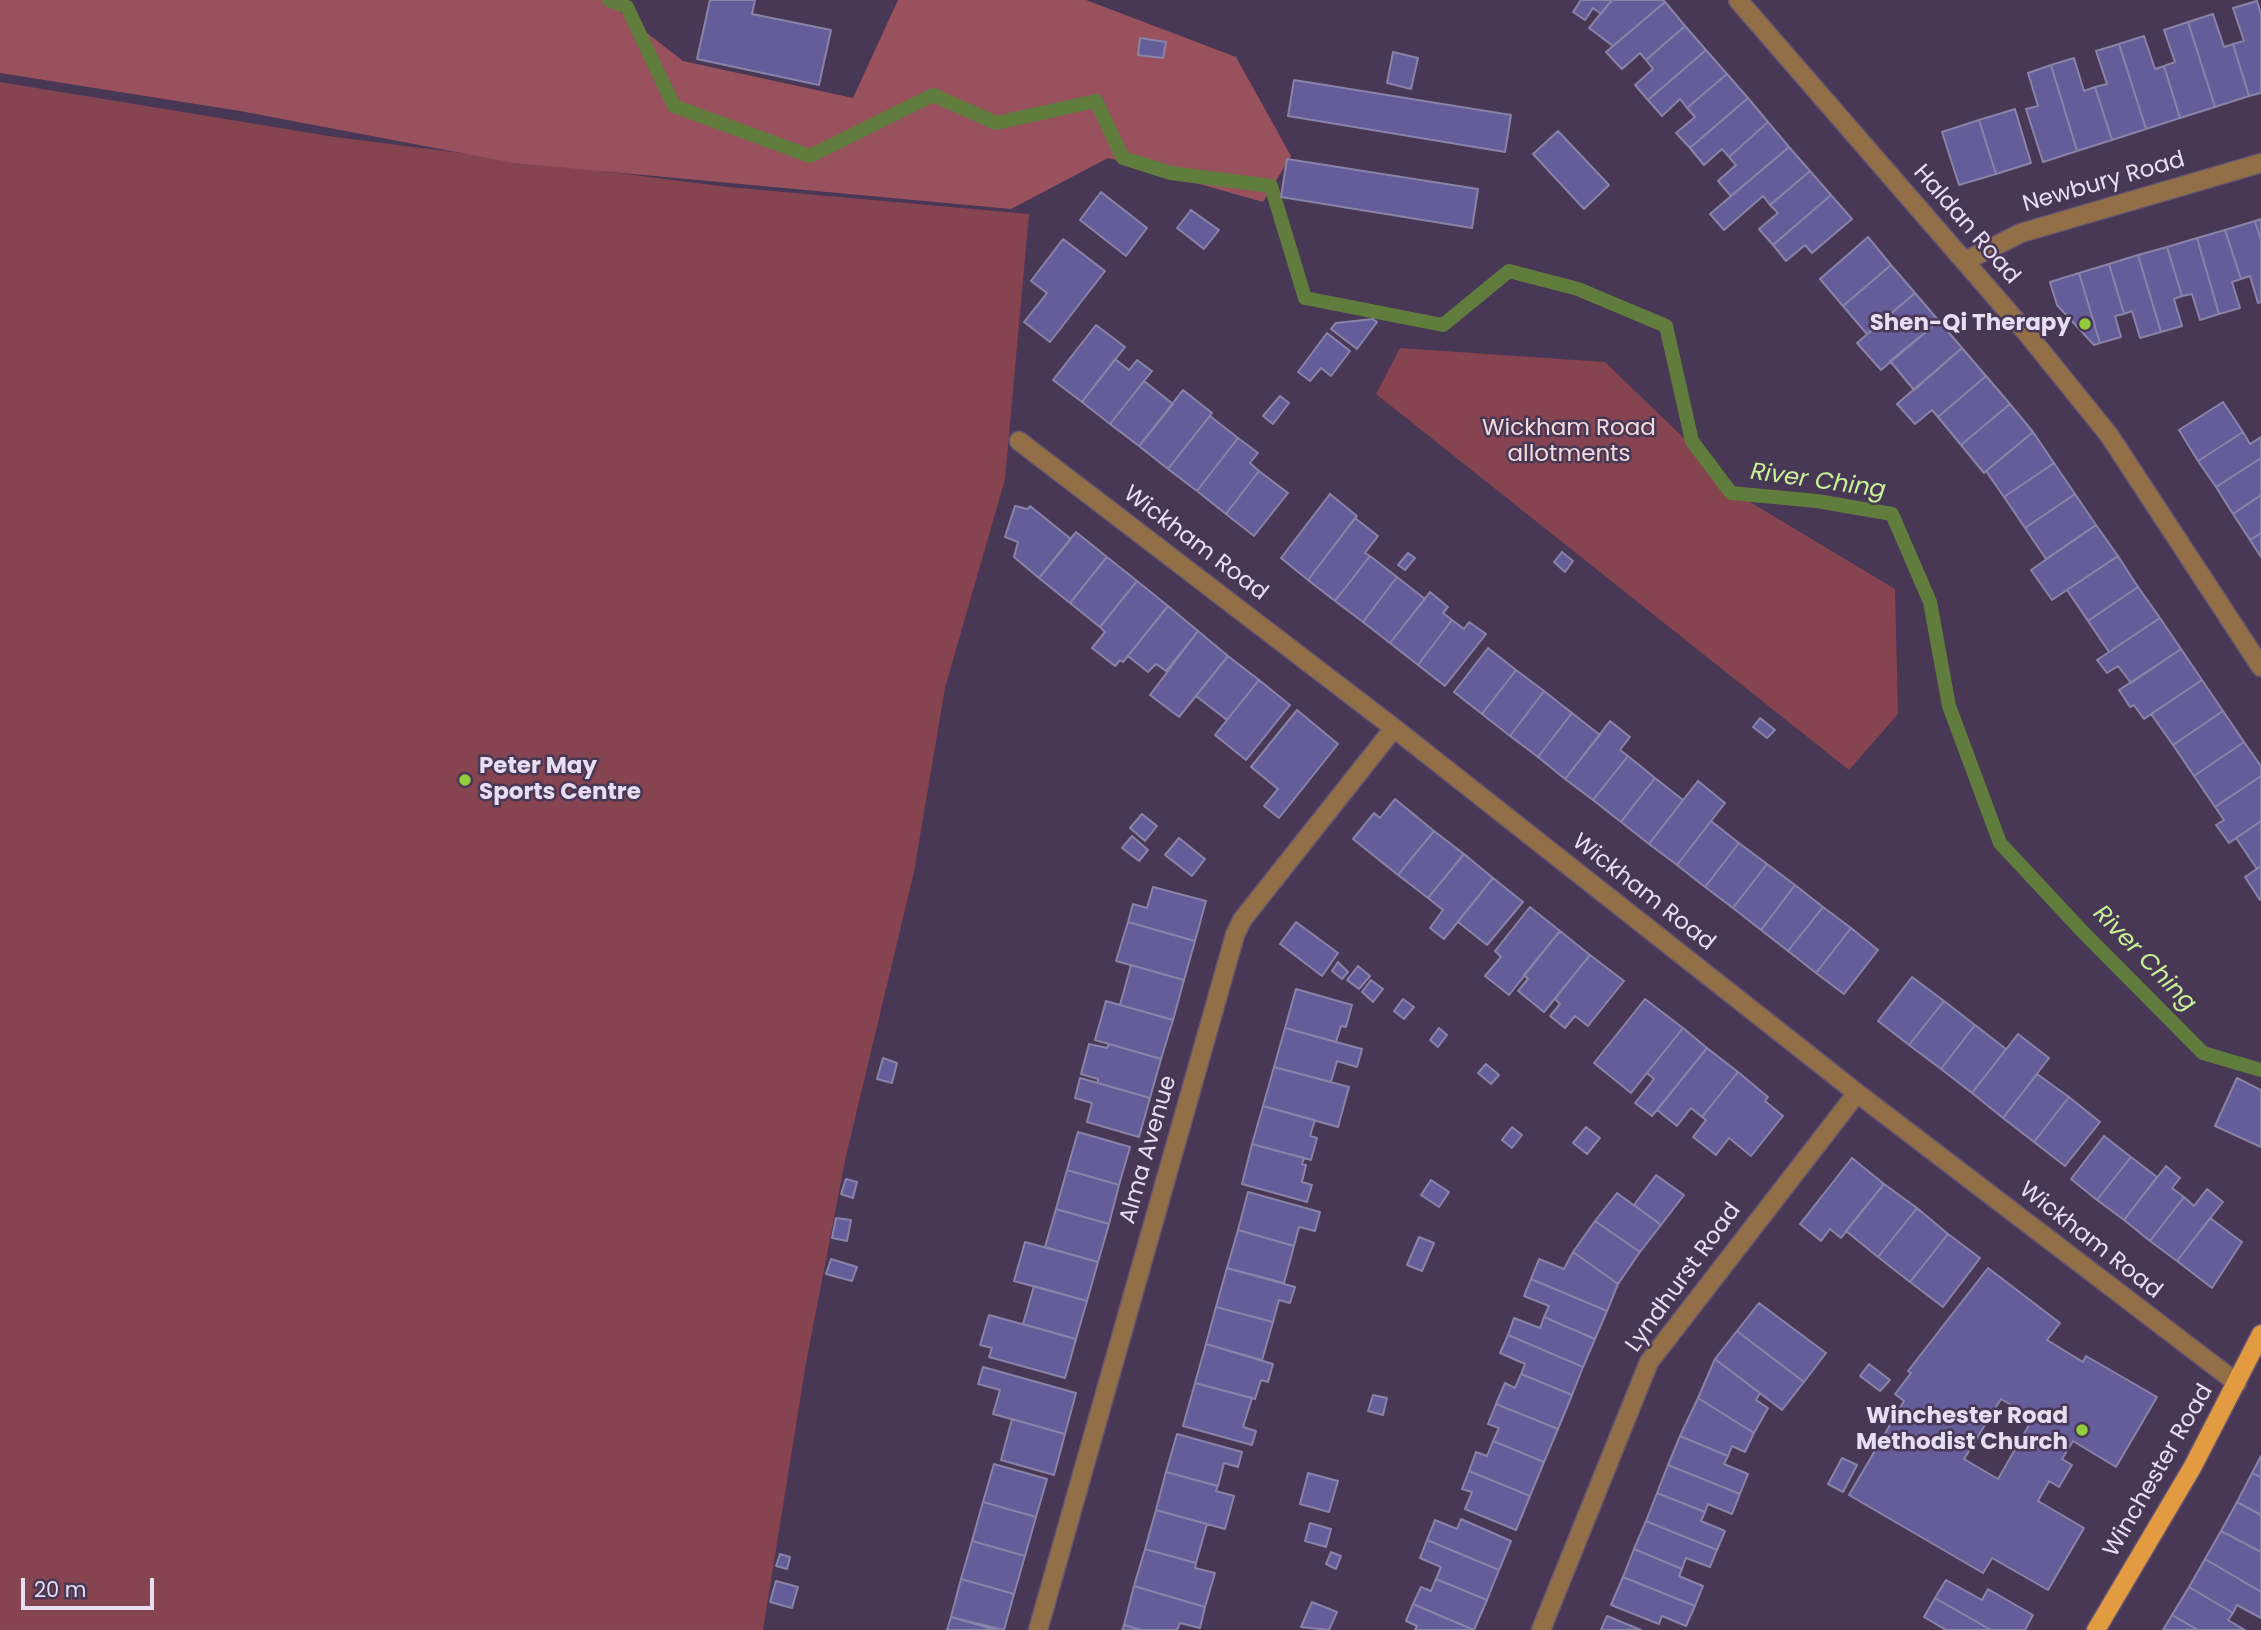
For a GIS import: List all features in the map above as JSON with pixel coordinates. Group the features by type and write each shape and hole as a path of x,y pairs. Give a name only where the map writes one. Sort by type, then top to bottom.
{"main road":[{"name":"Winchester Road","path":"2096,1630 2192,1468 2261,1334"}],"street":[{"name":"Haldan Road","path":"1738,0 1965,261 2109,435 2261,667"},
{"name":"Newbury Road","path":"1965,261 2021,233 2261,163"},
{"name":"Wickham Road","path":"1019,440 1394,728 1857,1093 2237,1383"},
{"name":"Alma Avenue","path":"1038,1630 1235,934 1242,920 1394,728"},
{"name":"Lyndhurst Road","path":"1541,1630 1648,1362 1857,1093"}],"green space":[{"name":"Peter May Sports Centre","path":"0,82 335,137 728,187 1029,214 1005,479 945,688 914,872 846,1156 806,1363 763,1630 0,1630"},
{"name":"Wickham Road allotments","path":"1400,348 1605,362 1750,502 1895,589 1898,714 1849,770 1376,394"}],"shaded area":[{"path":"0,0 605,0 683,61 853,98 898,0 1086,0 1236,57 1291,156 1263,202 1108,158 1011,209 514,163 240,111 0,73"}],"building":[{"path":"710,0 755,0 752,14 831,30 819,85 697,59"},
{"path":"1581,0 1612,0 1601,14 1593,8 1585,20 1573,12"},
{"path":"1612,0 1665,2 1613,46 1589,28"},
{"path":"2257,1 2261,14 2261,93 2249,96 2233,44 2244,41 2233,8"},
{"path":"1665,2 1685,26 1646,60 1640,53 1622,69 1606,52"},
{"path":"2213,14 2224,47 2233,44 2249,96 2215,107 2188,22"},
{"path":"2188,22 2215,107 2180,118 2164,66 2175,62 2164,30"},
{"path":"1685,26 1706,50 1648,100 1635,85 1653,69 1646,60"},
{"path":"2144,36 2155,69 2164,66 2180,118 2146,129 2119,44"},
{"path":"1140,38 1166,42 1163,58 1138,55"},
{"path":"2119,44 2146,129 2112,140 2095,87 2107,84 2096,51"},
{"path":"1706,50 1727,74 1687,108 1680,99 1662,116 1648,100"},
{"path":"1393,52 1418,58 1411,89 1387,83"},
{"path":"2074,58 2084,91 2095,87 2112,140 2077,151 2051,65"},
{"path":"2051,65 2077,151 2043,162 2026,109 2038,106 2028,73"},
{"path":"1727,74 1748,98 1690,148 1676,133 1695,117 1687,108"},
{"path":"1294,80 1511,115 1505,152 1288,116"},
{"path":"1748,98 1768,122 1729,157 1722,149 1704,165 1690,148"},
{"path":"2015,109 2031,163 1996,174 1979,120"},
{"path":"1979,120 1996,174 1959,185 1942,132"},
{"path":"1768,122 1789,147 1731,196 1718,181 1736,165 1729,157"},
{"path":"1558,131 1609,185 1584,209 1533,154"},
{"path":"1789,147 1810,171 1770,205 1763,196 1724,230 1710,214"},
{"path":"1287,159 1478,189 1472,228 1281,197"},
{"path":"1810,171 1831,195 1773,245 1759,229 1778,213 1770,205"},
{"path":"1101,192 1147,228 1126,256 1080,220"},
{"path":"1831,195 1852,219 1812,253 1805,245 1786,261 1773,245"},
{"path":"1191,210 1219,230 1204,249 1177,228"},
{"path":"2261,219 2261,241 2255,221"},
{"path":"2255,221 2261,241 2261,302 2258,303 2250,276 2241,279 2225,230"},
{"path":"2225,230 2241,279 2232,282 2240,308 2219,314 2197,238"},
{"path":"1868,237 1891,265 1843,306 1820,279"},
{"path":"2197,238 2219,314 2200,320 2192,294 2182,296 2167,247"},
{"path":"1063,239 1105,271 1050,342 1024,322 1047,293 1031,281"},
{"path":"2167,247 2182,296 2174,299 2182,326 2161,332 2138,255"},
{"path":"2138,255 2161,332 2140,338 2132,311 2124,314 2109,264"},
{"path":"2109,264 2124,314 2115,316 2121,337 2100,343 2079,273"},
{"path":"1891,265 1915,293 1867,334 1843,306"},
{"name":"Shen-Qi Therapy","path":"2079,273 2100,343 2094,345 2057,305 2050,282"},
{"path":"1915,293 1939,321 1881,370 1857,343"},
{"path":"1373,319 1377,322 1357,349 1331,329 1336,323"},
{"path":"1939,321 1962,348 1914,390 1890,361"},
{"path":"1096,325 1125,347 1082,402 1053,380"},
{"path":"1327,333 1350,351 1331,376 1321,368 1310,381 1298,372"},
{"path":"1962,348 1986,376 1938,417 1932,410 1915,424 1897,404"},
{"path":"1115,359 1129,370 1137,360 1152,371 1110,424 1082,402"},
{"path":"1986,376 2010,404 1961,445 1938,417"},
{"path":"1144,381 1173,404 1139,446 1110,424"},
{"path":"1183,390 1212,413 1168,469 1139,446"},
{"path":"1280,396 1289,403 1273,424 1263,416"},
{"path":"2223,402 2243,432 2198,461 2179,430"},
{"path":"2010,404 2033,432 1984,473 1961,445"},
{"path":"1210,416 1238,438 1197,491 1168,469"},
{"path":"2033,432 2054,463 2004,497 1986,471"},
{"path":"2243,432 2250,444 2261,437 2261,458 2216,487 2198,461"},
{"path":"1238,438 1258,453 1250,463 1259,471 1226,514 1197,491"},
{"path":"2261,458 2261,495 2233,514 2216,487"},
{"path":"2054,463 2075,494 2025,528 2004,497"},
{"path":"1259,471 1288,493 1254,536 1226,514"},
{"path":"1330,494 1357,516 1308,580 1281,558"},
{"path":"2075,494 2096,525 2046,559 2025,528"},
{"path":"2261,495 2261,533 2250,540 2233,514"},
{"path":"1015,506 1028,509 1030,506 1071,539 1039,578 1014,557 1018,542 1005,537"},
{"path":"1355,518 1378,536 1365,553 1370,556 1335,601 1308,580"},
{"path":"2096,525 2118,556 2052,600 2031,570"},
{"path":"1076,532 1107,557 1070,603 1039,578"},
{"path":"2261,533 2261,557 2250,540"},
{"path":"1562,552 1573,561 1565,572 1554,562"},
{"path":"1408,553 1415,558 1405,570 1398,565"},
{"path":"1370,556 1397,577 1363,622 1335,601"},
{"path":"2118,556 2138,587 2088,621 2067,590"},
{"path":"1107,557 1137,581 1100,627 1070,603"},
{"path":"1397,577 1425,599 1390,643 1363,622"},
{"path":"1137,581 1168,606 1123,662 1120,660 1115,666 1092,648 1105,632 1100,627"},
{"path":"2138,587 2160,618 2109,652 2088,621"},
{"path":"1430,592 1448,607 1443,613 1452,620 1418,665 1390,643"},
{"path":"1168,606 1198,631 1166,671 1156,664 1148,672 1128,656"},
{"path":"2160,618 2181,649 2131,683 2118,666 2107,673 2097,660"},
{"path":"1452,620 1464,629 1469,622 1486,634 1445,686 1418,665"},
{"path":"1198,631 1228,656 1179,717 1150,695"},
{"path":"1488,648 1516,670 1482,714 1454,692"},
{"path":"2181,649 2202,680 2144,719 2134,705 2130,707 2119,690"},
{"path":"1228,656 1259,680 1227,720 1196,696"},
{"path":"1516,670 1544,691 1510,736 1482,714"},
{"path":"1259,680 1290,705 1246,760 1215,735"},
{"path":"2202,680 2223,711 2173,745 2151,714"},
{"path":"1544,691 1572,713 1538,757 1510,736"},
{"path":"1297,710 1338,744 1279,818 1264,806 1278,789 1251,767"},
{"path":"2223,711 2244,742 2194,776 2173,745"},
{"path":"1572,713 1600,735 1565,779 1538,757"},
{"path":"1760,718 1775,730 1767,738 1753,727"},
{"path":"1610,721 1630,737 1620,750 1628,756 1593,800 1565,779"},
{"path":"2244,742 2261,766 2261,776 2215,807 2194,776"},
{"path":"1628,756 1655,778 1621,822 1593,800"},
{"path":"2261,776 2261,821 2229,843 2216,825 2224,820 2215,807"},
{"path":"1655,778 1683,800 1649,844 1621,822"},
{"path":"1698,781 1725,803 1677,865 1649,844"},
{"path":"1395,799 1434,831 1398,875 1353,839 1374,813 1380,818"},
{"path":"1142,814 1157,826 1145,841 1130,828"},
{"path":"1711,821 1739,843 1705,887 1677,865"},
{"path":"2261,821 2261,866 2257,869 2236,838"},
{"path":"1434,831 1464,854 1428,898 1398,875"},
{"path":"1132,836 1148,850 1139,861 1122,848"},
{"path":"1179,838 1205,859 1192,876 1165,855"},
{"path":"1739,843 1767,864 1733,908 1705,887"},
{"path":"1464,854 1493,878 1444,939 1430,928 1443,910 1428,898"},
{"path":"1767,864 1795,885 1761,930 1733,908"},
{"path":"2261,866 2261,899 2260,900 2245,877"},
{"path":"1493,878 1523,902 1487,945 1458,922"},
{"path":"1795,885 1823,907 1788,951 1761,930"},
{"path":"1153,887 1206,901 1195,941 1128,922 1133,904 1147,908"},
{"path":"1530,907 1560,931 1509,995 1485,976 1501,957 1495,951"},
{"path":"1823,907 1851,928 1816,973 1788,951"},
{"path":"1128,922 1195,941 1184,980 1116,961"},
{"path":"1296,922 1338,953 1322,976 1280,944"},
{"path":"1851,928 1878,950 1844,994 1816,973"},
{"path":"1560,931 1590,955 1544,1012 1518,991 1528,979 1524,975"},
{"path":"1590,955 1624,981 1588,1026 1575,1016 1565,1028 1550,1016 1560,1004 1555,999"},
{"path":"1338,962 1348,972 1342,979 1332,971"},
{"path":"1131,965 1184,980 1173,1020 1120,1005"},
{"path":"1358,966 1370,976 1359,989 1347,980"},
{"path":"1912,977 1944,1001 1909,1045 1878,1021"},
{"path":"1371,980 1383,989 1373,1002 1362,992"},
{"path":"1296,989 1352,1005 1346,1027 1341,1026 1336,1042 1285,1028"},
{"path":"1403,999 1414,1007 1404,1019 1394,1011"},
{"path":"1645,999 1683,1028 1631,1093 1594,1063"},
{"path":"1106,1001 1173,1020 1161,1059 1095,1040"},
{"path":"1944,1001 1975,1025 1941,1069 1909,1045"},
{"path":"1975,1025 2006,1049 1972,1093 1941,1069"},
{"path":"1285,1028 1362,1049 1357,1067 1337,1061 1331,1082 1274,1067"},
{"path":"1439,1028 1447,1035 1438,1047 1430,1040"},
{"path":"1683,1028 1707,1048 1652,1116 1635,1103 1654,1079 1647,1073"},
{"path":"2018,1034 2049,1058 2003,1118 1972,1093"},
{"path":"1089,1044 1107,1048 1109,1044 1161,1059 1150,1098 1098,1083 1098,1079 1081,1074"},
{"path":"1707,1048 1738,1072 1702,1117 1691,1108 1677,1126 1657,1110"},
{"path":"883,1058 897,1063 892,1083 877,1079"},
{"path":"1486,1064 1499,1075 1491,1084 1478,1073"},
{"path":"1274,1067 1349,1087 1338,1127 1263,1106"},
{"path":"1738,1072 1768,1097 1765,1101 1783,1116 1751,1156 1729,1138 1716,1155 1693,1137 1706,1120 1702,1117"},
{"path":"2037,1074 2069,1097 2034,1142 2003,1118"},
{"path":"1080,1078 1150,1098 1139,1137 1087,1122 1092,1103 1075,1098"},
{"path":"2237,1078 2261,1090 2261,1147 2215,1126"},
{"path":"2069,1097 2100,1122 2065,1166 2034,1142"},
{"path":"1263,1106 1315,1120 1310,1136 1317,1138 1311,1160 1252,1144"},
{"path":"1512,1127 1522,1135 1512,1148 1502,1140"},
{"path":"1586,1127 1600,1138 1587,1154 1573,1143"},
{"path":"1078,1132 1130,1147 1119,1185 1067,1170"},
{"path":"2104,1136 2131,1157 2097,1200 2071,1179"},
{"path":"1252,1144 1304,1158 1302,1164 1306,1165 1302,1182 1312,1185 1307,1202 1242,1184"},
{"path":"2131,1157 2157,1177 2124,1220 2097,1200"},
{"path":"1852,1158 1884,1184 1841,1238 1830,1229 1821,1241 1800,1224"},
{"path":"2166,1166 2180,1178 2172,1188 2184,1197 2150,1241 2124,1220"},
{"path":"1067,1170 1119,1185 1109,1224 1056,1209"},
{"path":"1656,1175 1684,1195 1661,1225 1634,1205"},
{"path":"846,1179 857,1182 853,1198 841,1194"},
{"path":"1431,1180 1449,1192 1439,1207 1421,1195"},
{"path":"1884,1184 1917,1208 1878,1257 1846,1231"},
{"path":"2207,1189 2223,1202 2177,1261 2150,1241 2184,1197 2194,1206"},
{"path":"1248,1192 1320,1212 1315,1231 1299,1227 1294,1246 1238,1230"},
{"path":"1617,1193 1661,1225 1640,1252 1595,1221"},
{"path":"1917,1208 1948,1234 1910,1282 1878,1257"},
{"path":"1056,1209 1109,1224 1098,1262 1045,1247"},
{"path":"836,1218 851,1220 847,1241 832,1238"},
{"path":"2210,1218 2242,1242 2212,1288 2177,1261"},
{"path":"1595,1221 1640,1252 1618,1284 1573,1252"},
{"path":"1238,1230 1294,1246 1284,1283 1227,1268"},
{"path":"1948,1234 1980,1258 1943,1307 1910,1282"},
{"path":"1419,1237 1434,1243 1422,1271 1407,1265"},
{"path":"1025,1242 1098,1262 1087,1301 1014,1281"},
{"path":"1573,1252 1618,1284 1607,1311 1531,1279 1539,1259 1564,1269"},
{"path":"831,1259 857,1267 852,1281 826,1274"},
{"path":"1227,1268 1295,1287 1290,1303 1279,1300 1273,1322 1216,1307"},
{"name":"Winchester Road Methodist Church","path":"1988,1268 2060,1323 2047,1340 2083,1362 2086,1356 2157,1397 2116,1467 2073,1441 2062,1459 2072,1465 2059,1487 2049,1481 2038,1501 2084,1528 2048,1590 1992,1558 1983,1573 1849,1495 1904,1401 1895,1394 1911,1373 1908,1371","holes":["2001,1399 2033,1418 1998,1479 1964,1459"]},
{"path":"1531,1279 1607,1311 1595,1339 1544,1317 1549,1306 1524,1296"},
{"path":"1034,1286 1087,1301 1076,1339 1023,1324"},
{"path":"1759,1303 1826,1353 1804,1382 1737,1331"},
{"path":"1216,1307 1273,1322 1262,1360 1206,1344"},
{"path":"989,1315 1076,1339 1065,1378 989,1357 992,1348 980,1345"},
{"path":"1544,1317 1595,1339 1583,1367 1508,1335 1514,1318 1540,1328"},
{"path":"1737,1331 1804,1382 1782,1410 1715,1359"},
{"path":"1508,1335 1583,1367 1572,1395 1521,1374 1525,1364 1500,1353"},
{"path":"1206,1344 1273,1364 1268,1382 1261,1380 1255,1399 1195,1383"},
{"path":"1715,1359 1760,1393 1756,1400 1768,1408 1754,1433 1698,1398"},
{"path":"1869,1364 1890,1380 1880,1391 1860,1376"},
{"path":"983,1367 1076,1393 1065,1434 993,1414 1000,1390 978,1384"},
{"path":"1521,1374 1572,1395 1558,1429 1496,1404 1505,1383 1515,1388"},
{"path":"1195,1383 1252,1398 1243,1427 1256,1431 1252,1445 1183,1426"},
{"path":"1373,1395 1387,1398 1383,1415 1368,1411"},
{"path":"1698,1398 1754,1433 1745,1452 1732,1446 1728,1456 1680,1436"},
{"path":"1496,1404 1558,1429 1544,1462 1493,1441 1499,1428 1488,1424"},
{"path":"1012,1419 1065,1434 1054,1475 1001,1460"},
{"path":"1177,1434 1242,1452 1238,1467 1224,1463 1218,1486 1166,1472"},
{"path":"1680,1436 1728,1456 1724,1464 1748,1474 1740,1494 1668,1465"},
{"path":"1493,1441 1544,1462 1530,1496 1469,1471 1476,1452 1487,1456"},
{"path":"2261,1456 2261,1477 2252,1473"},
{"path":"1842,1458 1857,1465 1843,1492 1828,1484"},
{"path":"994,1464 1047,1479 1036,1517 983,1502"},
{"path":"1668,1465 1740,1494 1732,1514 1708,1504 1705,1512 1657,1493"},
{"path":"1469,1471 1530,1496 1516,1530 1465,1509 1472,1492 1462,1489"},
{"path":"1166,1472 1218,1486 1216,1491 1234,1496 1225,1529 1156,1510"},
{"path":"1308,1473 1338,1481 1329,1512 1300,1504"},
{"path":"2252,1473 2261,1477 2261,1515 2237,1502"},
{"path":"1657,1493 1705,1512 1701,1521 1725,1531 1717,1550 1646,1521"},
{"path":"983,1502 1036,1517 1025,1556 972,1541"},
{"path":"2237,1502 2261,1515 2261,1552 2221,1531"},
{"path":"1156,1510 1207,1524 1196,1563 1145,1549"},
{"path":"1461,1519 1511,1541 1499,1570 1427,1540 1435,1520 1457,1529"},
{"path":"1646,1521 1717,1550 1710,1567 1686,1558 1682,1569 1634,1549"},
{"path":"1310,1523 1331,1529 1326,1547 1305,1541"},
{"path":"2221,1531 2261,1552 2261,1592 2205,1559"},
{"path":"1427,1540 1499,1570 1487,1600 1436,1579 1441,1567 1420,1558"},
{"path":"972,1541 1025,1556 1014,1594 961,1579"},
{"path":"1145,1549 1196,1563 1195,1568 1215,1573 1205,1607 1134,1586"},
{"path":"1634,1549 1682,1569 1679,1576 1703,1586 1695,1606 1623,1577"},
{"path":"1331,1552 1341,1556 1336,1569 1326,1564"},
{"path":"780,1554 790,1557 787,1569 776,1566"},
{"path":"2205,1559 2261,1592 2261,1618 2237,1605 2233,1613 2189,1587"},
{"path":"1623,1577 1695,1606 1686,1626 1662,1616 1659,1624 1611,1605"},
{"path":"961,1579 1014,1594 1004,1630 951,1617"},
{"path":"1436,1579 1487,1600 1474,1630 1413,1604 1421,1587 1431,1591"},
{"path":"1946,1580 1982,1600 1988,1589 2033,1615 2025,1630 1991,1630 1935,1598"},
{"path":"776,1581 798,1587 792,1608 770,1602"},
{"path":"1134,1586 1205,1607 1200,1628 1180,1623 1177,1630 1142,1630 1124,1625"},
{"path":"2189,1587 2233,1613 2228,1620 2245,1630 2198,1630 2172,1615"},
{"path":"1935,1598 1991,1630 1946,1630 1924,1617"},
{"path":"1312,1602 1337,1612 1329,1630 1301,1627"},
{"path":"1413,1604 1474,1630 1415,1630 1417,1626 1406,1621"},
{"path":"2172,1615 2198,1630 2163,1630"},
{"path":"1607,1616 1641,1630 1601,1630"},
{"path":"951,1617 996,1630 947,1630"},
{"path":"1124,1625 1142,1630 1122,1630"}],"waterway":[{"name":"River Ching","path":"609,0 627,7 674,106 810,156 933,95 996,123 1096,101 1123,158 1171,173 1271,186 1305,298 1443,325 1509,271 1578,289 1666,326 1692,441 1731,493 1817,501 1892,514 1930,602 1949,706 2000,843 2082,931 2203,1053 2261,1070"}],"place":[{"name":"Shen-Qi Therapy","path":"2085,324"},
{"name":"Peter May Sports Centre","path":"465,780"},
{"name":"Winchester Road Methodist Church","path":"2082,1430"}]}
